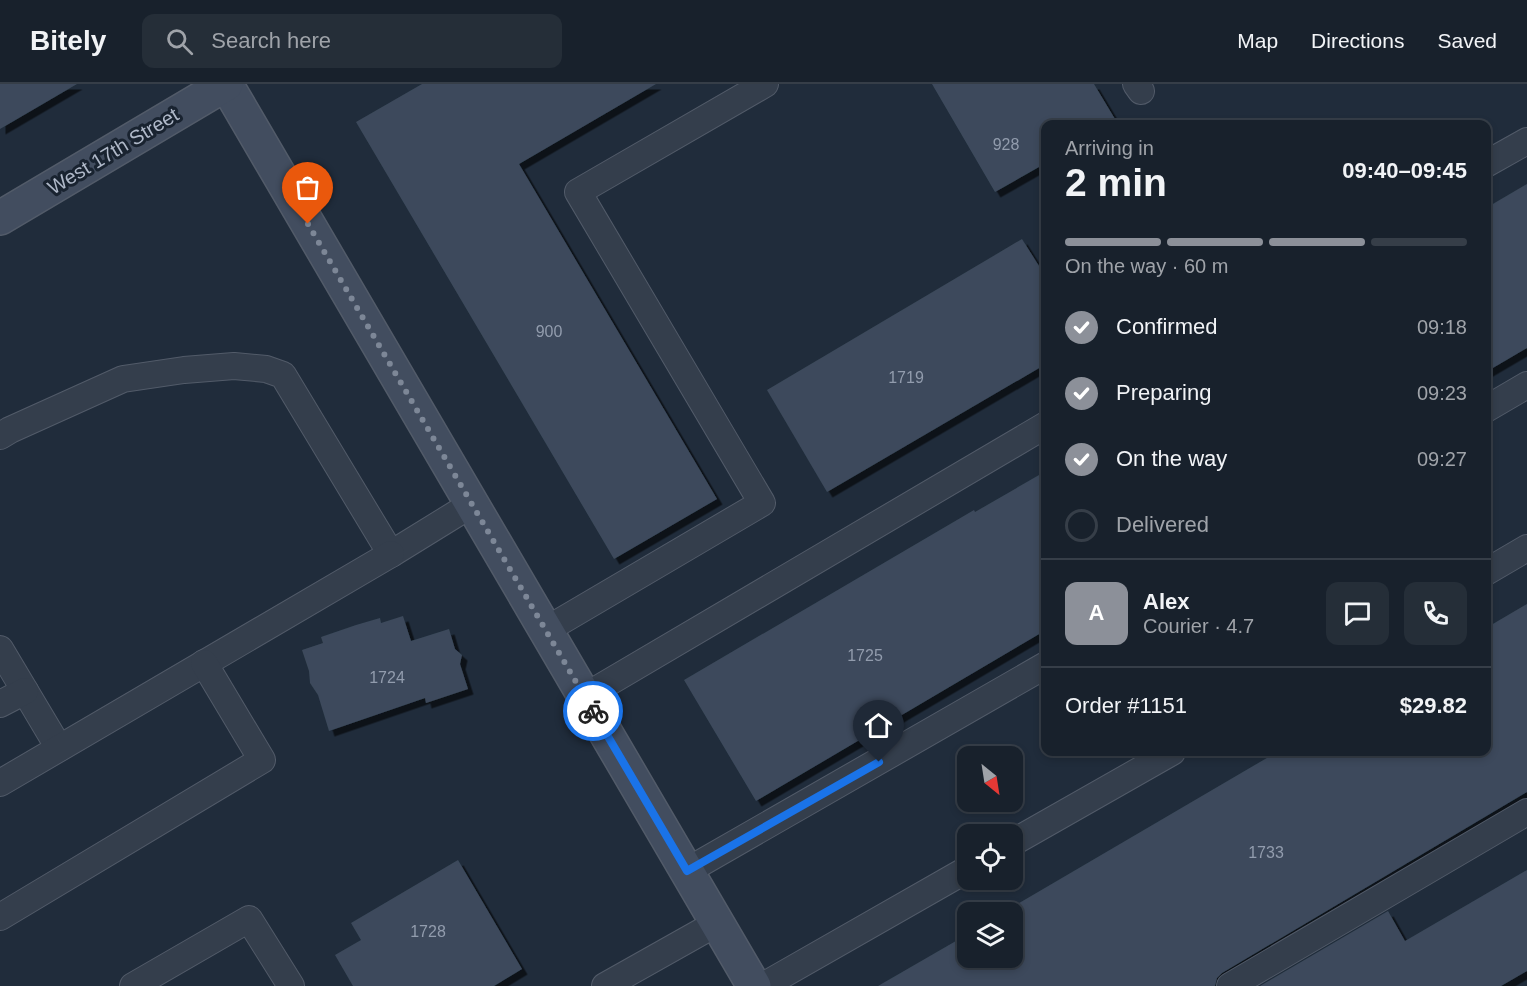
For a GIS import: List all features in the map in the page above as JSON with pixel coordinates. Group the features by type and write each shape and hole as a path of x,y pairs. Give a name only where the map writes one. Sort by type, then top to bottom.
{"street":[{"path":"226,84 754,986"},
{"name":"West 17th Street","path":"0,218 226,84"}],"lane":[{"path":"546,630 762,503 578,192 765,84"},
{"path":"1491,161 1527,141"},
{"path":"0,436 123,379 184,369 234,366 266,369 283,375 391,554"},
{"path":"1491,406 1527,385"},
{"path":"584,697 1041,428"},
{"path":"0,783 391,554 472,504"},
{"path":"1491,569 1527,548"},
{"path":"0,649 59,748"},
{"path":"0,917 262,760 204,663"},
{"path":"687,871 1041,668"},
{"path":"0,704 25,691"},
{"path":"1023,837 1166,756"},
{"path":"1230,986 1527,812"},
{"path":"763,986 957,875"},
{"path":"133,986 249,919 291,986"},
{"path":"604,986 717,923"}],"building":[{"path":"0,84 77,84 0,129"},
{"path":"422,84 656,84 519,164 717,499 614,559 356,122"},
{"path":"932,84 1094,84 1116,120 1041,120 1041,166 995,192"},
{"path":"1527,184 1527,348 1491,369 1491,205"},
{"path":"1022,239 1041,269 1041,367 827,492 767,390"},
{"path":"1041,474 1041,633 756,801 684,680 974,510 975,512"},
{"path":"1527,604 1527,792 1222,973 1217,978 1215,986 878,986 957,940 957,968 1023,968 1023,902 1021,902 1270,756 1491,756 1491,625"},
{"path":"403,616 411,641 449,629 455,649 462,655 460,664 468,689 426,703 425,698 329,731 318,695 310,683 309,671 302,650 323,643 321,637 356,625 380,618 381,623"},
{"path":"458,860 522,969 494,986 353,986 335,955 361,940 351,923"},
{"path":"1527,870 1527,971 1501,986 1260,986 1388,911 1405,941"}],"way so far":[{"path":"308,224 593,711"}],"route":[{"path":"593,711 687,871 879,762"}]}
